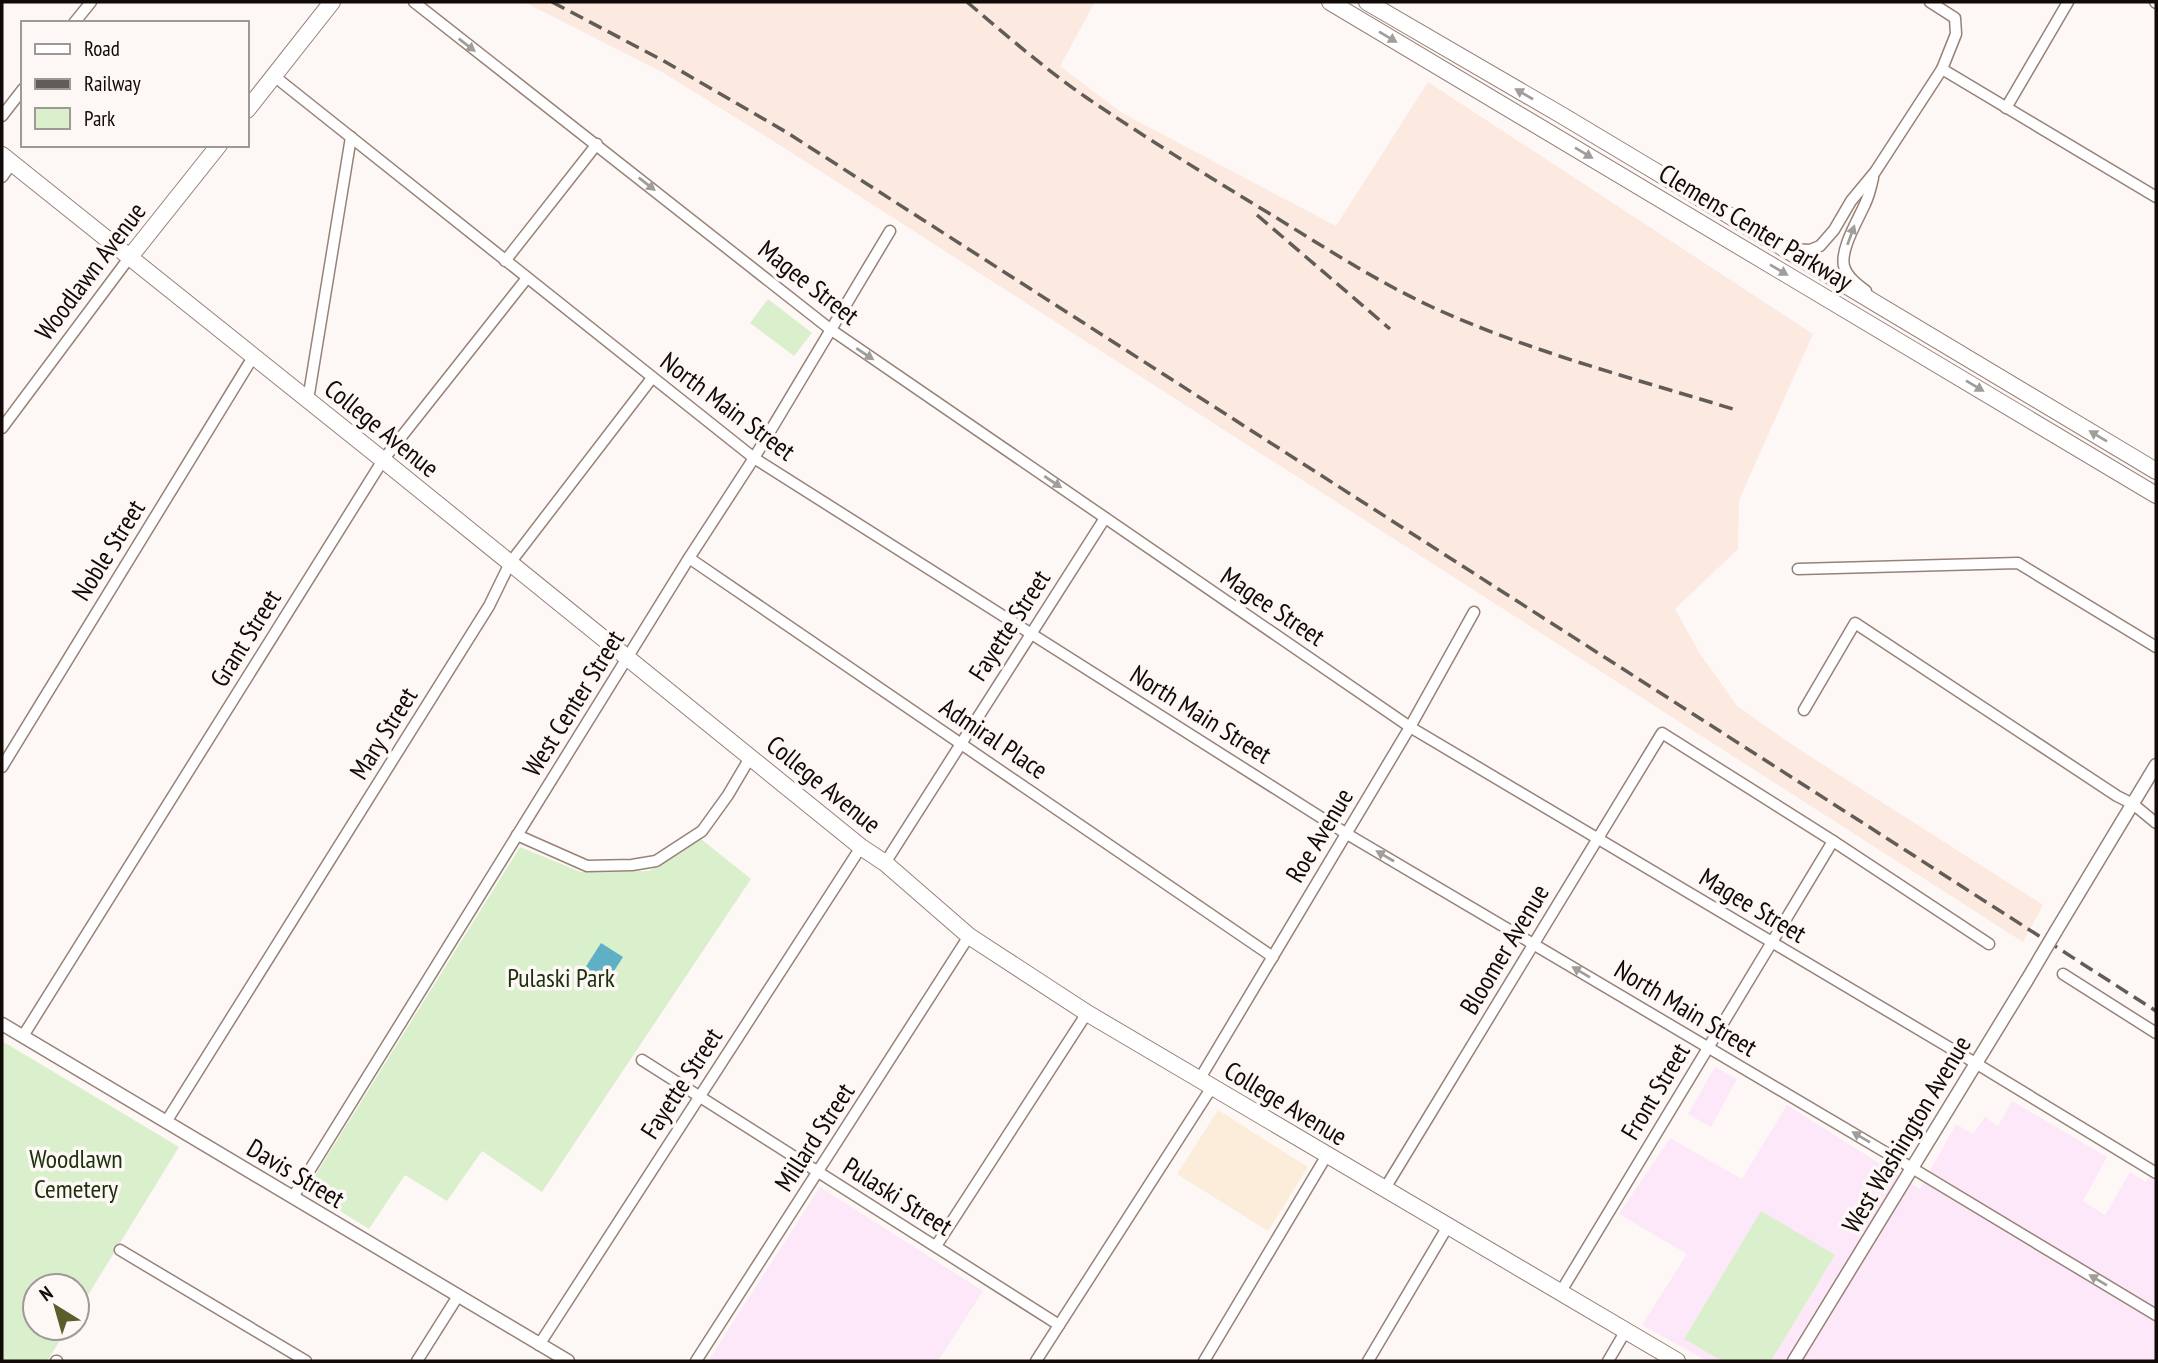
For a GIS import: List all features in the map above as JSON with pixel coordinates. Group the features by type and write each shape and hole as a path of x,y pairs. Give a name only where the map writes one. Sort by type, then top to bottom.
{"main road":[{"path":"248,109 332,2"},
{"name":"Clemens Center Parkway","path":"1330,2 1352,7 2156,495"},
{"name":"Clemens Center Parkway","path":"1367,2 1563,116 2156,471"},
{"name":"Woodlawn Avenue","path":"130,258 217,147"},
{"name":"College Avenue","path":"7,159 885,863 969,936 1087,1013 1677,1361"}],"street":[{"path":"76,21 91,2"},
{"name":"Magee Street","path":"414,2 830,330 1410,727 2156,1173"},
{"path":"1781,247 1810,250 1820,246 1875,172 1942,69 1956,34 1955,18 1930,2"},
{"path":"2006,108 2068,2"},
{"path":"1942,69 2156,197"},
{"name":"North Main Street","path":"274,76 754,458 1347,834 2155,1311"},
{"path":"2,116 21,92"},
{"path":"308,400 351,137"},
{"path":"505,261 597,144"},
{"path":"2,177 7,159"},
{"path":"1875,172 1867,202 1856,220 1845,250 1844,266 1849,276 1885,309"},
{"name":"West Center Street","path":"293,1198 627,657 754,458 890,231"},
{"name":"Woodlawn Avenue","path":"2,428 130,258"},
{"name":"Grant Street","path":"23,1036 383,460 527,278"},
{"name":"Noble Street","path":"2,767 253,357"},
{"name":"Mary Street","path":"166,1122 489,606 510,563 652,378"},
{"name":"Fayette Street","path":"885,863 1105,518"},
{"name":"Admiral Place","path":"689,558 1273,957"},
{"path":"1798,569 2018,563 2156,647"},
{"name":"Roe Avenue","path":"1036,1361 1205,1083 1273,957 1410,727 1474,612"},
{"path":"1804,710 1855,623 2133,804 2156,823"},
{"name":"Bloomer Avenue","path":"1384,1190 1662,733 1833,841"},
{"path":"517,835 587,866 632,865 656,861 702,831 751,756"},
{"name":"West Washington Avenue","path":"1794,1361 1977,1064 2156,765"},
{"path":"1833,841 1989,944"},
{"name":"Front Street","path":"1560,1293 1833,841"},
{"name":"Fayette Street","path":"540,1345 861,846"},
{"name":"Millard Street","path":"696,1361 969,936"},
{"path":"2063,974 2156,1033"},
{"path":"936,1246 1087,1013"},
{"name":"Davis Street","path":"2,1024 568,1361"},
{"name":"Pulaski Street","path":"642,1060 1059,1325"},
{"path":"1204,1361 1327,1155"},
{"path":"1368,1361 1448,1226"},
{"path":"120,1250 306,1361"},
{"path":"417,1361 458,1296"},
{"path":"1608,1361 1625,1332"}],"shaded area":[{"path":"524,2 1095,2 1060,66 1122,113 1336,226 1428,82 1813,334 1739,500 1738,549 1675,609 1700,654 1737,706 1797,748 2043,905 2023,942 778,144 662,72"},
{"path":"1715,1067 1737,1079 1711,1127 1688,1114"},
{"path":"2012,1101 2107,1157 2083,1201 2105,1215 2130,1172 2146,1182 2156,1165 2156,1361 1707,1361 1642,1325 1687,1254 1619,1214 1670,1138 1742,1179 1787,1105 1920,1189 1956,1124 1973,1134 1985,1117 1998,1126"},
{"path":"1218,1110 1308,1167 1268,1231 1177,1174"},
{"path":"820,1187 983,1291 938,1361 708,1361"}],"green space":[{"path":"768,299 812,333 794,356 750,323"},
{"name":"Pulaski Park","path":"701,839 751,879 542,1192 482,1151 447,1201 405,1175 369,1229 306,1190 520,847 581,872 649,871"},
{"name":"Woodlawn Cemetery","path":"2,1041 179,1147 91,1290 91,1272 21,1272 21,1342 59,1342 47,1361 2,1361"},
{"path":"1761,1211 1835,1255 1771,1361 1722,1361 1684,1339"}],"water":[{"path":"601,943 623,957 607,982 585,968"}],"railway":[{"path":"552,2 662,60 786,132 2156,1011"},
{"path":"967,2 1041,64 1087,98 1199,170 1389,285 1432,307 1505,337 1733,409"},
{"path":"1257,215 1390,329"}]}
